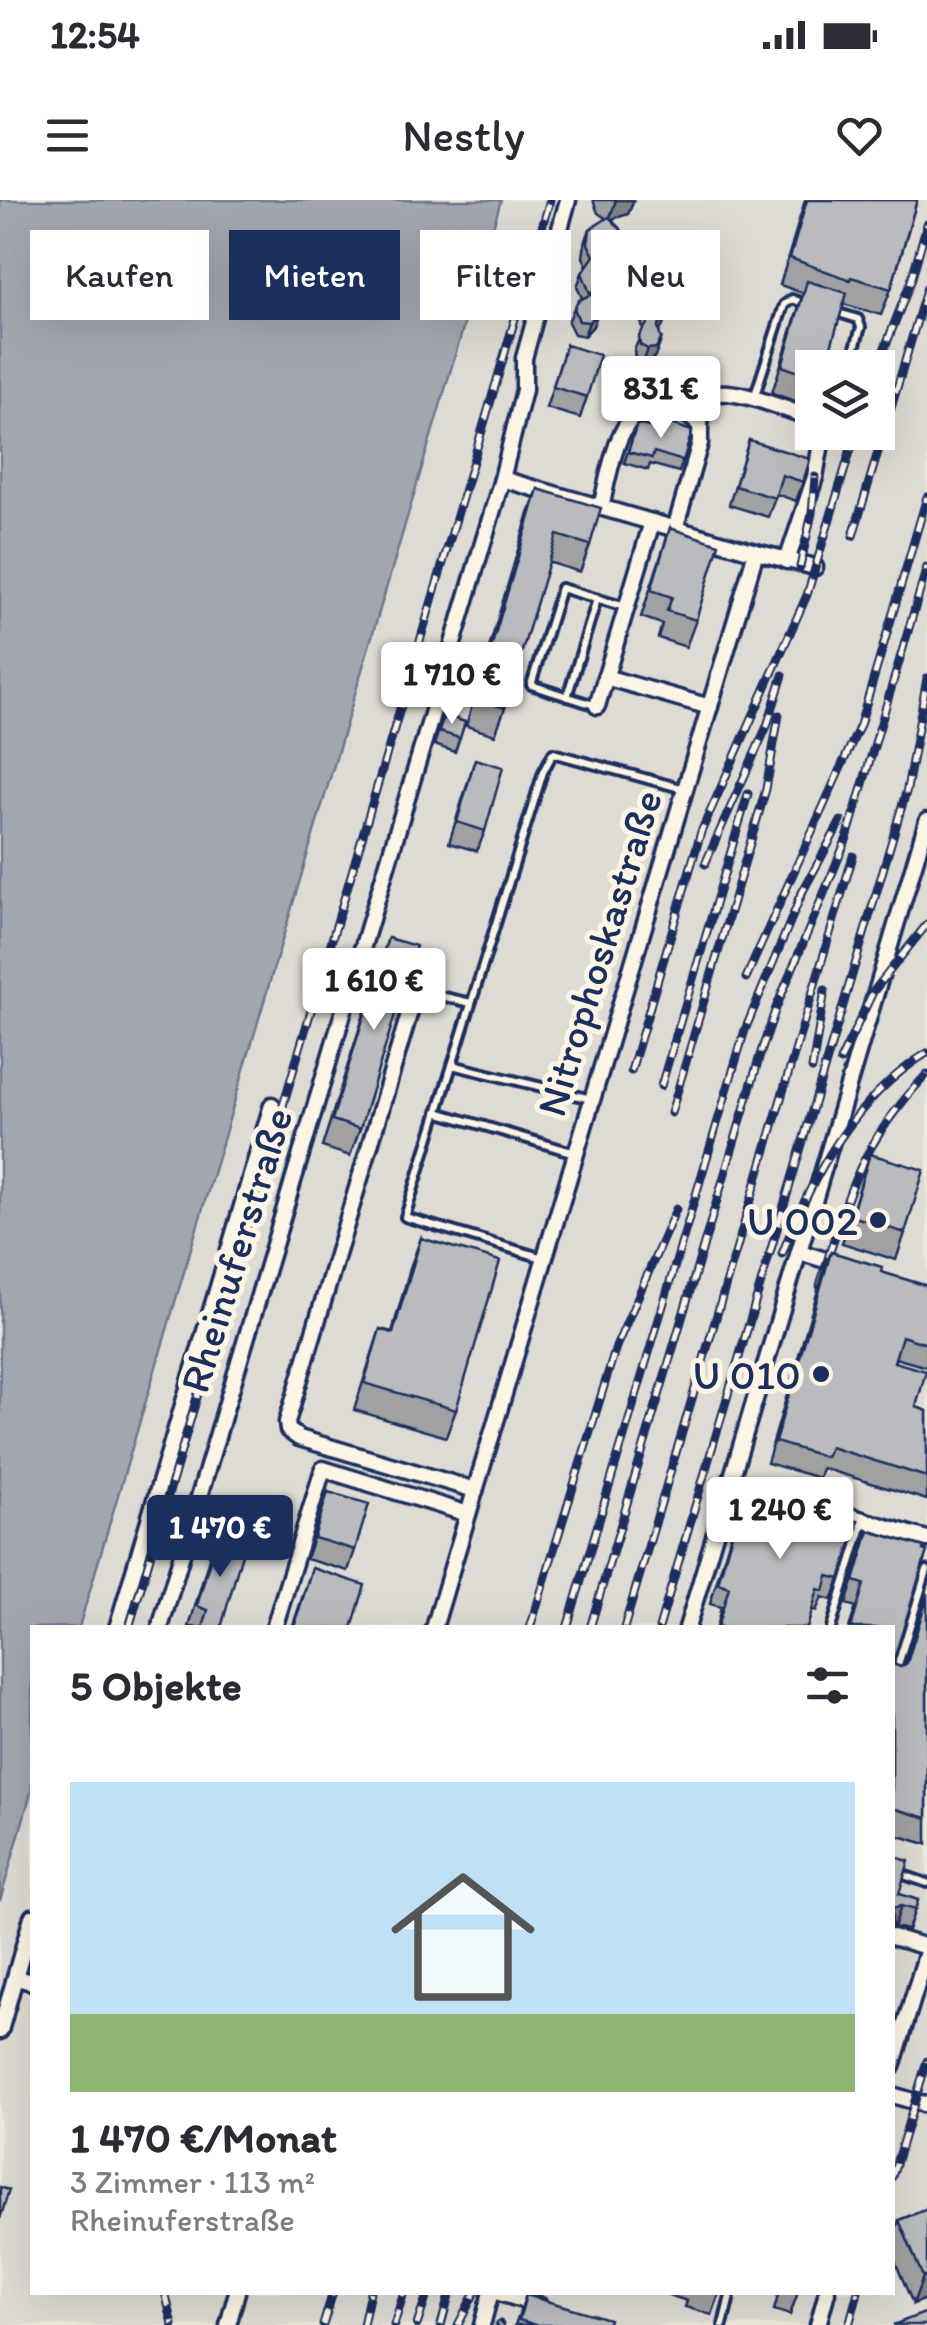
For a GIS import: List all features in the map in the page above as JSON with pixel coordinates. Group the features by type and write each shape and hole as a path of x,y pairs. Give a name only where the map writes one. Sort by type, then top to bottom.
{"street":[{"name":"Rheinuferstraße","path":"161,1625 502,479 524,390 524,358 568,200"},
{"path":"689,414 716,392 795,413"},
{"path":"601,508 620,438 636,412 650,406 670,407 689,414 700,425 700,443 675,529"},
{"path":"788,561 820,450"},
{"path":"502,479 815,567"},
{"path":"596,706 652,522"},
{"name":"Nitrophoskastraße","path":"435,1625 756,552"},
{"path":"605,677 710,707"},
{"path":"688,1625 799,1252 920,870 927,821"},
{"path":"416,990 287,1422 288,1430 298,1438 476,1490"},
{"path":"118,1625 272,1105"},
{"path":"799,1252 860,1271"},
{"path":"275,1625 329,1448"},
{"path":"322,1469 468,1514"},
{"path":"731,1480 927,1539"},
{"path":"0,2030 30,1925"},
{"path":"895,1938 927,1950 895,2057"},
{"path":"16,1978 30,1982"},
{"path":"895,2096 927,2105"},
{"path":"228,2325 236,2295"},
{"path":"482,2325 492,2295"},
{"path":"504,2295 549,2308"},
{"path":"818,2325 826,2295"}],"lane":[{"path":"754,400 784,305 792,300 808,304"},
{"path":"825,309 858,319 861,327 854,350"},
{"path":"596,706 531,685 560,588 626,608"},
{"path":"568,697 597,599"},
{"path":"545,1258 405,1217 543,772 554,753 685,789"},
{"path":"416,990 471,1003"},
{"path":"452,1066 592,1099"},
{"path":"437,1112 576,1154"},
{"path":"832,1625 864,1520"},
{"path":"895,1674 927,1570"},
{"path":"895,1872 927,1884"},
{"path":"723,2325 730,2295"}],"shaded area":[{"path":"0,200 501,200 492,230 420,230 420,320 466,320 80,1625 30,1625 30,1796 0,1901"},
{"path":"501,200 927,200 927,2325 0,2325 0,1901 30,1796 30,2295 895,2295 895,1625 80,1625 466,320 571,320 571,230 492,230"}],"building":[{"path":"807,200 917,200 891,289 851,277 850,280 790,258"},
{"path":"609,217 621,230 591,230 591,250 590,229"},
{"path":"591,260 590,293 582,273"},
{"path":"807,281 847,293 830,350 795,350 795,371 782,366"},
{"path":"591,294 589,322 579,321 574,308 579,300"},
{"path":"663,320 658,327 661,340 656,348 648,349 640,345 639,336 649,321"},
{"path":"566,345 600,355 587,397 553,387"},
{"path":"656,419 692,431 683,461 654,452 652,458 628,452 637,424 653,428"},
{"path":"749,440 810,459 803,482 782,475 775,498 735,486"},
{"path":"538,489 601,508 590,545 557,535 505,708 476,699"},
{"path":"670,528 719,544 696,620 667,611 672,597 651,590"},
{"path":"444,715 465,722 460,738 439,732"},
{"path":"475,759 503,767 485,831 457,822"},
{"path":"388,938 416,946 360,1129 332,1120"},
{"path":"870,1154 924,1170 905,1233 851,1216"},
{"path":"421,1238 500,1261 456,1410 364,1383 380,1329 393,1333"},
{"path":"831,1252 927,1286 927,1344 902,1336 894,1362 926,1371 916,1407 927,1411 927,1477 830,1447 826,1457 775,1442"},
{"path":"745,1488 858,1521 840,1579 828,1576 824,1591 818,1589 808,1625 718,1625 729,1587 718,1583"},
{"path":"328,1492 369,1504 355,1550 314,1538"},
{"path":"869,1531 927,1551 895,1656 895,1625 852,1625 864,1584 854,1581"},
{"path":"217,1535 245,1543 222,1625 204,1625 208,1610 197,1606"},
{"path":"312,1568 365,1585 353,1625 295,1625"},
{"path":"927,1598 927,1818 895,1809 895,1665 907,1663"},
{"path":"895,1857 909,1861 899,1894 918,1900 915,1910 895,1907"},
{"path":"0,2187 9,2190 0,2219"},
{"path":"927,2209 927,2275 923,2277 899,2220"},
{"path":"526,2295 609,2319 607,2325 536,2325 519,2320"},
{"path":"927,2312 927,2325 893,2325"}],"railway":[{"path":"130,1625 550,200"},
{"path":"884,350 911,281 927,224"},
{"path":"853,536 927,287"},
{"path":"631,1071 701,832 807,595 851,450"},
{"path":"800,567 815,477"},
{"path":"746,978 860,725 927,497"},
{"path":"591,1625 761,1052 847,838 927,567"},
{"path":"705,864 767,726 783,675"},
{"path":"660,1625 907,789 927,678"},
{"path":"671,1113 766,789 779,715"},
{"path":"661,1086 748,794"},
{"path":"798,900 841,821"},
{"path":"625,1625 853,856"},
{"path":"568,1625 745,1030 803,891"},
{"path":"840,1061 873,992 927,924"},
{"path":"812,1069 825,990"},
{"path":"782,1254 807,1196 838,1141 877,1093 927,1053"},
{"path":"820,1286 848,1197 870,1148 927,1074"},
{"path":"531,1625 616,1347 676,1209"},
{"path":"895,2167 927,2061"},
{"path":"166,2295 173,2325"},
{"path":"323,2325 332,2295"},
{"path":"363,2325 369,2295"},
{"path":"394,2325 403,2295"},
{"path":"417,2325 427,2295"},
{"path":"441,2325 449,2295"},
{"path":"458,2325 473,2295"},
{"path":"849,2325 857,2295"}],"place":[{"name":"U 002","path":"878,1220"},
{"name":"U 010","path":"821,1374"}]}
